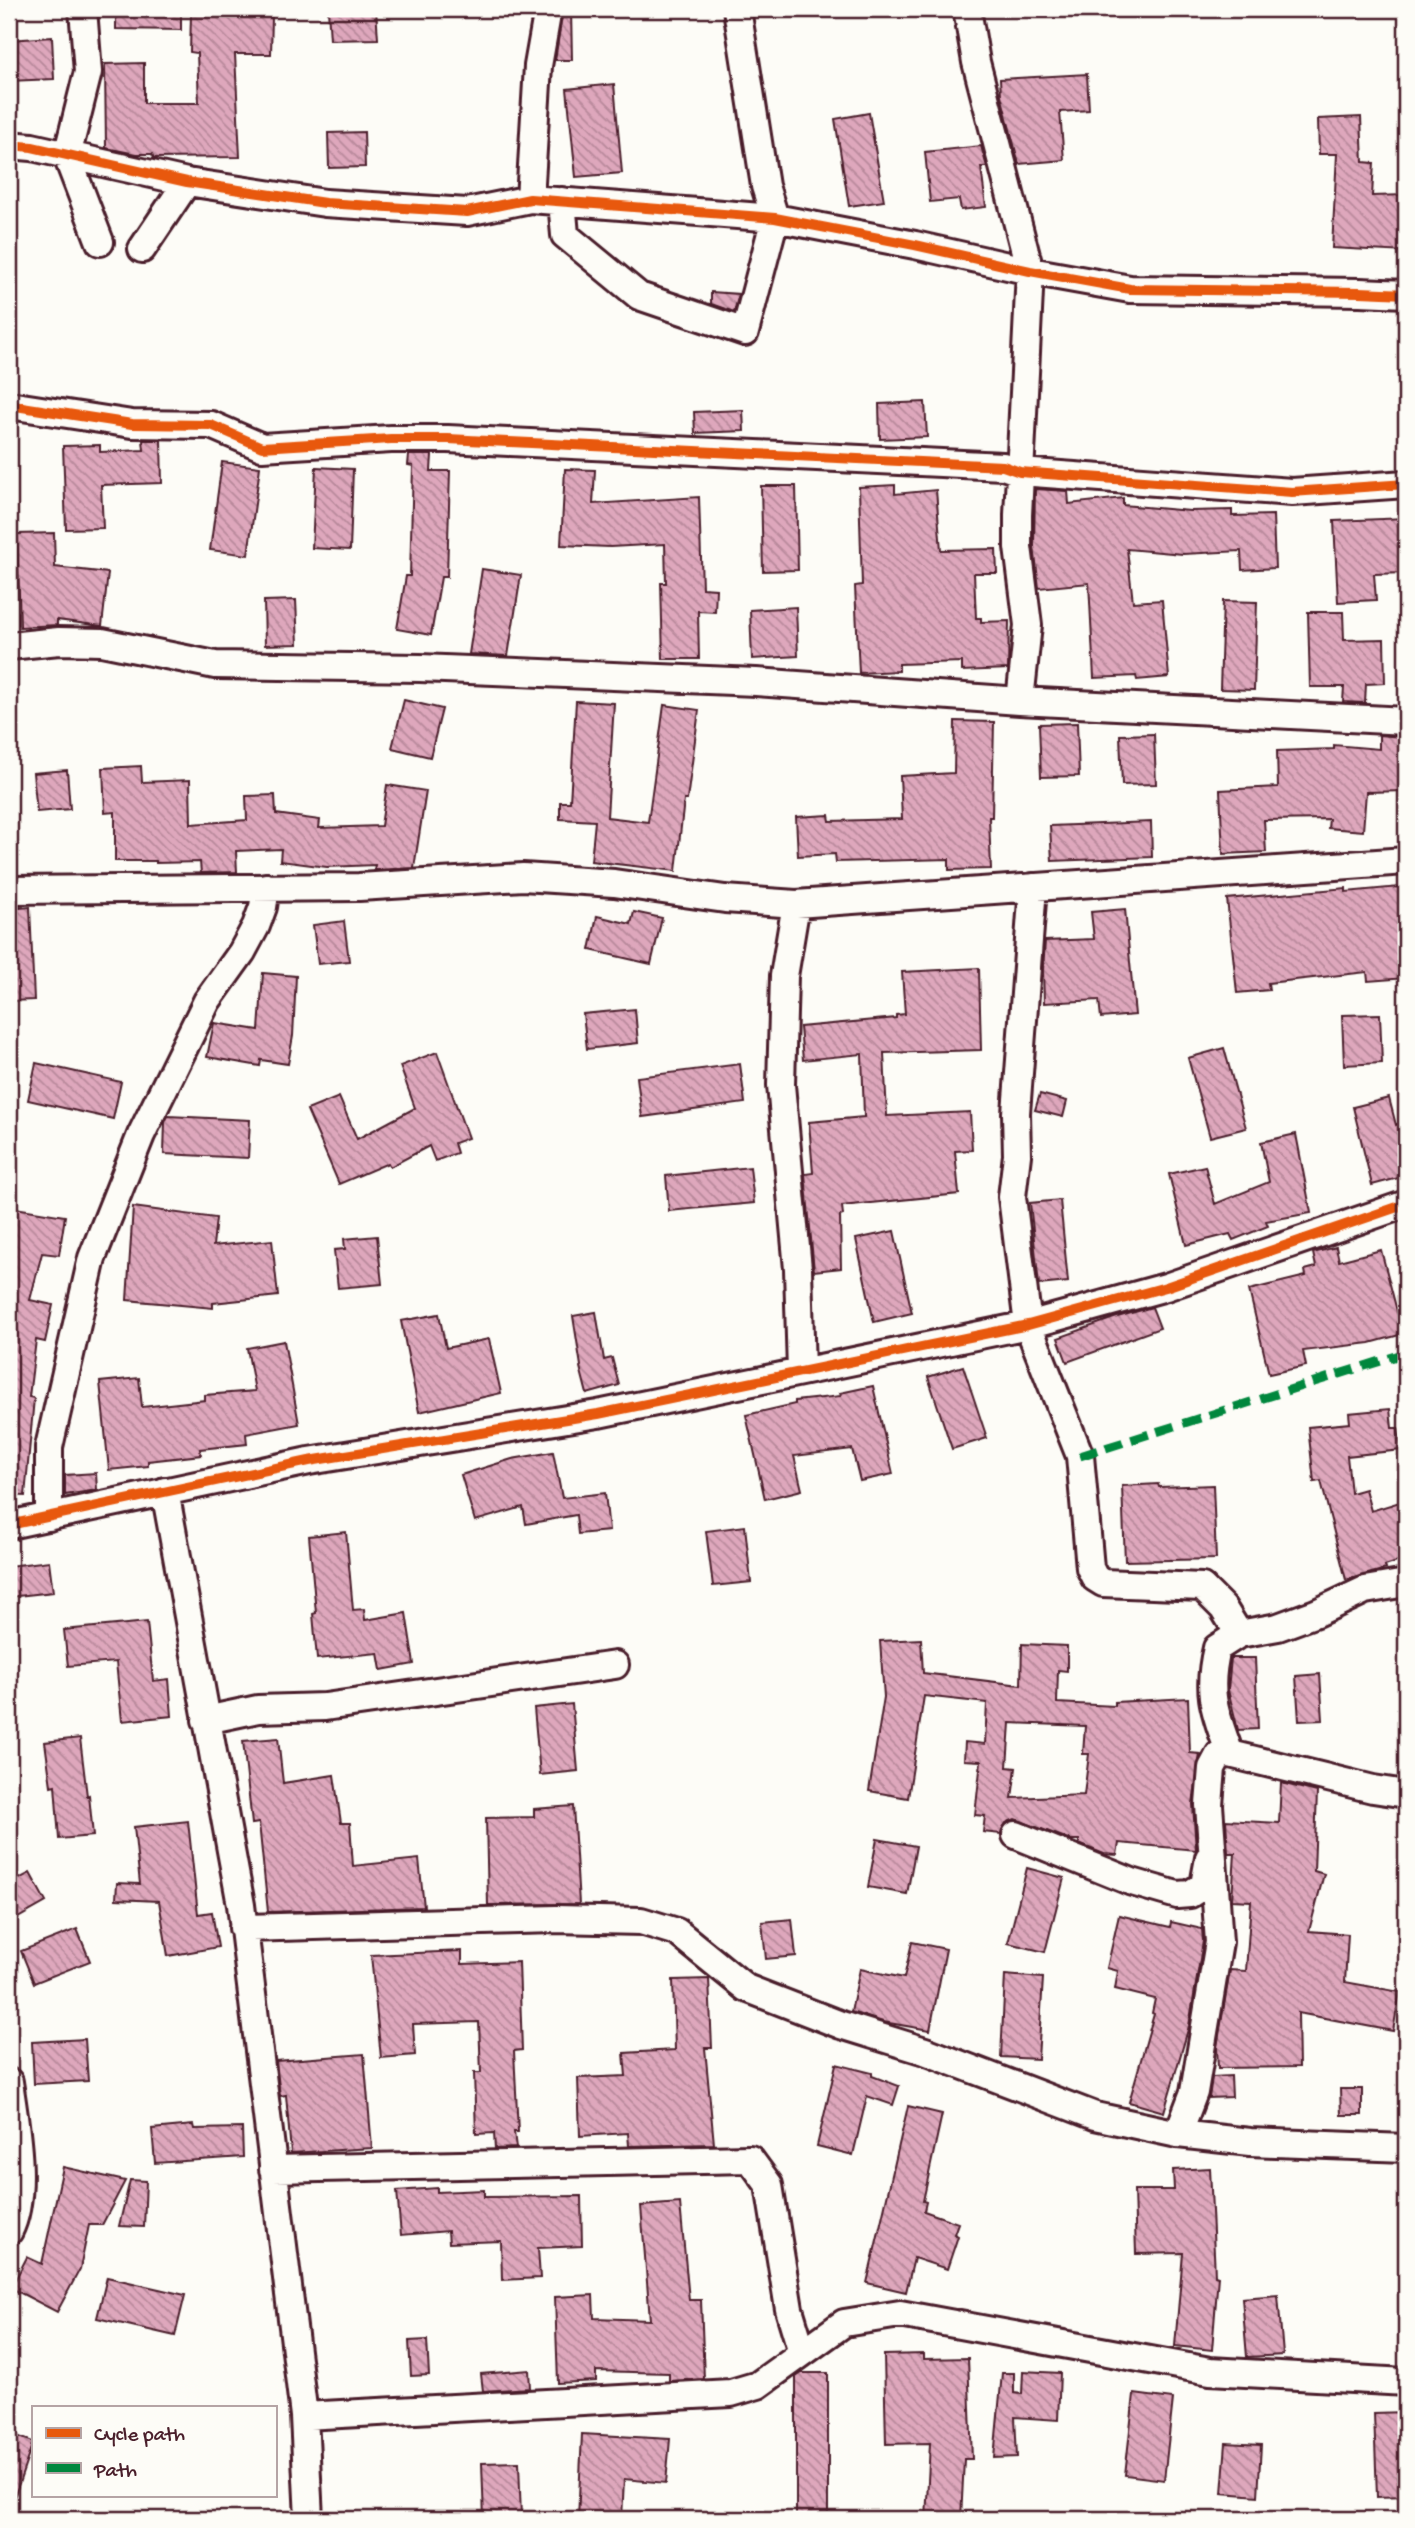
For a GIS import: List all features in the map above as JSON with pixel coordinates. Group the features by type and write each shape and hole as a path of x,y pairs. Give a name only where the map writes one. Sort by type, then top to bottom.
{"street":[{"path":"83,9 88,72 68,156 100,242"},
{"path":"530,199 538,66 548,9"},
{"path":"562,201 565,235 639,296 744,332 775,218 765,186 737,9"},
{"path":"967,9 976,62 1030,271 1018,547 1028,625 1020,701"},
{"path":"9,145 187,182 325,203 467,212 530,199 775,218 1130,289 1406,294"},
{"path":"142,249 187,182"},
{"path":"9,405 132,424 211,425 262,447 391,439 448,439 1003,466 1020,472 1292,492 1406,484"},
{"path":"9,646 59,641 102,642 215,665 420,668 756,682 1020,701 1406,721"},
{"path":"9,890 359,887 523,877 601,882 725,899 796,904 1406,861"},
{"path":"49,1517 49,1447 92,1258 141,1135 207,1001 242,952 256,926 266,887"},
{"path":"1033,887 1016,1114 1017,1155 1012,1197 1028,1325 1080,1456 1090,1568 1095,1578 1103,1583 1202,1587 1223,1608 1239,1634"},
{"path":"796,904 784,976 781,1085 798,1269 802,1371"},
{"path":"9,1525 309,1461 598,1414 1028,1325 1167,1287 1406,1205"},
{"path":"165,1491 243,1928 304,2416 309,2519"},
{"path":"1230,1754 1212,1706 1210,1674 1217,1648 1239,1634 1278,1627 1365,1590 1406,1583"},
{"path":"206,1720 258,1709 325,1707 615,1665"},
{"path":"1178,2134 1194,2092 1219,1942 1209,1805 1212,1768 1219,1755 1230,1754 1373,1789 1406,1794"},
{"path":"1016,1835 1132,1882 1177,1895 1190,1894 1204,1885 1212,1846"},
{"path":"243,1928 542,1920 641,1921 677,1932 747,1988 841,2025 925,2051 1095,2116 1178,2134 1250,2142 1406,2148"},
{"path":"9,2082 19,2147 11,2222"},
{"path":"273,2169 750,2159 769,2185 789,2309 802,2352"},
{"path":"304,2416 731,2393 758,2385 844,2323 900,2315 1210,2371 1406,2382"}],"building":[{"path":"116,9 181,9 181,30 116,29"},
{"path":"328,9 376,9 378,39 330,40"},
{"path":"563,9 571,9 572,60 555,60"},
{"path":"191,15 272,17 271,54 235,54 240,157 154,158 152,154 106,148 105,64 144,63 144,103 199,103 197,53 190,52"},
{"path":"52,37 54,79 9,81 9,40"},
{"path":"1087,74 1089,110 1060,112 1064,160 1019,164 1001,95 1000,79"},
{"path":"614,84 622,173 576,177 567,89"},
{"path":"869,113 884,201 849,206 835,119"},
{"path":"1361,117 1363,162 1374,163 1372,196 1406,195 1406,252 1332,248 1337,154 1319,154 1318,119"},
{"path":"364,132 365,167 329,168 328,133"},
{"path":"981,146 987,167 981,167 986,207 961,210 959,199 930,202 925,152"},
{"path":"711,292 739,294 734,312 711,304"},
{"path":"925,402 927,437 880,439 879,404"},
{"path":"743,410 744,431 695,433 694,412"},
{"path":"143,440 161,440 162,483 101,485 103,528 66,529 63,446 100,445 100,452 144,450"},
{"path":"409,455 432,455 431,471 450,471 447,577 441,577 431,635 397,629 406,576 410,576 413,466 408,465"},
{"path":"222,462 260,467 248,555 210,550"},
{"path":"316,467 353,469 350,550 312,548"},
{"path":"565,469 595,470 593,504 699,497 702,588 716,589 715,612 698,611 699,659 663,659 661,583 666,583 665,544 610,547 561,545"},
{"path":"895,485 895,494 936,490 941,550 996,549 997,573 974,573 976,618 981,618 981,622 1009,621 1008,669 962,671 962,662 899,664 899,671 859,673 855,586 862,585 859,487"},
{"path":"761,486 796,486 798,570 763,571"},
{"path":"1035,489 1068,491 1069,504 1123,498 1123,505 1190,511 1232,510 1232,516 1273,515 1275,568 1242,570 1241,551 1183,554 1127,549 1133,602 1162,600 1169,677 1137,680 1136,676 1094,678 1089,583 1039,588 1034,546"},
{"path":"1406,518 1406,573 1374,574 1376,600 1338,602 1334,521"},
{"path":"54,533 55,567 108,573 102,626 57,620 57,625 20,627 17,534"},
{"path":"482,569 521,575 508,656 469,654"},
{"path":"296,600 298,644 265,645 264,601"},
{"path":"1223,601 1257,602 1254,690 1220,689"},
{"path":"796,607 798,656 752,659 750,610"},
{"path":"1308,612 1343,612 1344,640 1384,639 1385,683 1366,684 1365,703 1343,702 1344,687 1310,687"},
{"path":"404,700 442,709 430,757 392,748"},
{"path":"576,701 614,703 607,817 648,822 664,705 699,710 687,800 684,800 676,871 591,861 595,821 560,819 560,802 570,802"},
{"path":"955,721 994,722 992,817 989,817 991,869 949,870 949,859 836,862 835,854 798,856 796,817 829,815 830,821 902,819 900,776 954,773"},
{"path":"1077,723 1079,776 1041,777 1039,724"},
{"path":"1154,734 1156,784 1122,785 1120,735"},
{"path":"1379,735 1401,737 1401,747 1406,747 1406,791 1366,792 1363,831 1328,828 1329,819 1264,820 1266,852 1223,854 1220,790 1278,787 1277,751 1334,749 1334,745 1379,749"},
{"path":"141,766 142,782 190,780 191,824 247,820 246,796 275,795 276,814 320,820 319,828 381,826 387,785 426,791 414,868 374,870 375,865 327,867 280,861 281,849 236,851 237,872 201,873 200,862 115,861 115,812 105,813 103,768"},
{"path":"67,770 70,809 37,812 33,773"},
{"path":"1151,822 1152,857 1052,861 1050,826"},
{"path":"1399,887 1406,978 1368,981 1367,972 1268,983 1269,990 1237,993 1227,899 1346,888 1346,892"},
{"path":"30,907 34,1000 9,1001 9,909"},
{"path":"1125,909 1135,1015 1101,1018 1099,1000 1044,1003 1045,941 1094,939 1091,912"},
{"path":"634,912 662,918 651,964 590,950 597,916 631,924"},
{"path":"344,921 349,961 318,964 313,925"},
{"path":"979,968 981,1050 884,1053 887,1116 970,1112 972,1150 955,1151 959,1194 842,1206 841,1268 814,1271 805,1174 813,1173 809,1122 864,1117 862,1054 803,1060 800,1027 896,1018 896,1015 905,1014 902,972"},
{"path":"263,973 296,976 293,1036 288,1064 261,1060 260,1066 207,1057 214,1023 259,1030"},
{"path":"635,1009 638,1043 587,1049 583,1014"},
{"path":"1380,1014 1382,1063 1344,1065 1342,1015"},
{"path":"1224,1048 1246,1128 1210,1137 1188,1058"},
{"path":"437,1052 468,1138 454,1143 457,1153 435,1161 429,1146 390,1167 388,1163 339,1184 307,1110 339,1097 357,1139 415,1108 400,1066"},
{"path":"36,1063 121,1082 113,1119 28,1100"},
{"path":"740,1064 745,1103 642,1117 637,1077"},
{"path":"1040,1094 1067,1101 1063,1117 1035,1110"},
{"path":"1389,1098 1396,1125 1406,1120 1406,1176 1372,1185 1353,1107"},
{"path":"168,1116 250,1120 248,1158 164,1154 165,1122"},
{"path":"1296,1134 1311,1213 1266,1221 1268,1226 1233,1240 1230,1234 1186,1245 1169,1174 1205,1166 1215,1204 1269,1182 1261,1142"},
{"path":"750,1167 754,1203 669,1211 666,1176"},
{"path":"1060,1200 1068,1282 1039,1285 1030,1203"},
{"path":"9,1207 65,1216 59,1255 42,1253 30,1300 53,1305 45,1342 36,1340 29,1397 34,1398 25,1496 9,1495"},
{"path":"133,1207 216,1218 213,1246 272,1240 278,1296 213,1303 213,1308 127,1300"},
{"path":"894,1231 912,1313 874,1322 856,1239"},
{"path":"377,1236 382,1284 338,1288 334,1250 345,1249 344,1239"},
{"path":"1336,1247 1339,1261 1381,1250 1403,1334 1370,1343 1303,1351 1306,1366 1269,1374 1249,1290 1306,1276 1305,1270 1316,1267 1313,1253"},
{"path":"1152,1307 1160,1328 1067,1362 1058,1338"},
{"path":"596,1312 604,1360 612,1358 619,1385 587,1394 580,1367 573,1316"},
{"path":"439,1314 446,1348 489,1339 501,1393 419,1412 401,1321"},
{"path":"284,1341 299,1424 246,1434 247,1444 200,1449 201,1455 148,1461 148,1466 109,1470 100,1382 139,1378 142,1407 205,1400 205,1395 255,1391 247,1348"},
{"path":"963,1366 987,1438 952,1449 928,1377"},
{"path":"873,1386 893,1474 860,1481 852,1449 794,1456 802,1490 765,1499 746,1415 795,1404 795,1401 841,1396 840,1393"},
{"path":"1390,1409 1392,1428 1398,1428 1401,1450 1347,1456 1351,1493 1365,1489 1371,1511 1406,1500 1406,1559 1385,1566 1386,1569 1346,1580 1321,1481 1314,1482 1308,1427 1350,1423 1349,1413"},
{"path":"553,1452 562,1498 605,1493 609,1531 578,1534 576,1515 526,1524 523,1507 475,1521 461,1475 512,1459"},
{"path":"96,1473 97,1490 65,1495 65,1475"},
{"path":"1158,1484 1159,1487 1213,1485 1216,1559 1125,1561 1122,1486"},
{"path":"745,1526 751,1582 713,1586 706,1531"},
{"path":"346,1532 353,1610 364,1609 365,1620 406,1613 414,1664 381,1670 378,1653 317,1659 309,1536"},
{"path":"49,1561 53,1592 9,1597 9,1566"},
{"path":"147,1622 153,1681 169,1679 172,1716 122,1721 116,1662 68,1666 64,1630"},
{"path":"921,1639 923,1673 1021,1685 1022,1644 1067,1646 1067,1671 1058,1670 1057,1703 1115,1706 1115,1702 1188,1698 1190,1753 1200,1754 1193,1804 1196,1850 1119,1843 1117,1855 1104,1854 1079,1844 1079,1840 1071,1840 1015,1819 1006,1823 1001,1834 983,1832 985,1816 975,1815 981,1761 964,1760 965,1742 985,1744 987,1703 924,1696 908,1798 869,1791 884,1697 880,1641","holes":["1010,1723 1085,1726 1083,1754 1089,1754 1084,1795 1012,1798 1016,1768 1007,1767"]},
{"path":"1231,1658 1255,1658 1258,1729 1238,1730 1228,1690"},
{"path":"1320,1674 1323,1720 1299,1721 1296,1676"},
{"path":"572,1704 578,1771 540,1775 534,1708"},
{"path":"80,1738 93,1836 59,1839 55,1785 51,1786 45,1742"},
{"path":"278,1738 283,1783 334,1775 341,1823 350,1823 353,1866 419,1859 424,1907 268,1912 259,1823 252,1824 243,1741"},
{"path":"1281,1783 1317,1792 1314,1871 1324,1874 1309,1931 1348,1934 1345,1982 1400,1992 1393,2031 1298,2013 1299,2067 1218,2068 1217,2047 1230,1970 1246,1971 1251,1901 1232,1900 1235,1853 1228,1853 1226,1820 1279,1823"},
{"path":"573,1806 579,1904 488,1905 486,1818 534,1817 534,1809"},
{"path":"188,1821 198,1914 212,1912 218,1947 168,1956 159,1901 116,1899 117,1883 140,1884 134,1827"},
{"path":"877,1839 916,1846 907,1894 868,1887"},
{"path":"1027,1868 1064,1878 1045,1952 1008,1943"},
{"path":"30,1873 46,1902 9,1923 9,1884"},
{"path":"1119,1915 1170,1927 1171,1922 1202,1929 1203,1941 1189,2026 1164,2112 1129,2102 1154,2014 1155,1999 1115,1989 1118,1971 1107,1968"},
{"path":"792,1919 796,1956 766,1959 762,1922"},
{"path":"77,1929 90,1961 34,1983 21,1951"},
{"path":"912,1942 946,1949 930,2030 883,2022 851,2012 860,1969 904,1978"},
{"path":"462,1951 462,1964 519,1962 522,2050 514,2051 518,2132 514,2132 516,2148 495,2149 494,2133 476,2134 474,2073 481,2073 479,2022 413,2024 415,2055 381,2058 371,1955"},
{"path":"1005,1975 1043,1978 1038,2059 1001,2057"},
{"path":"709,1979 712,2048 705,2048 714,2144 629,2146 628,2133 580,2136 578,2078 626,2076 624,2053 675,2050 673,1980"},
{"path":"85,2039 88,2081 34,2084 32,2042"},
{"path":"364,2054 372,2148 291,2153 286,2095 280,2096 276,2061"},
{"path":"836,2064 872,2073 872,2076 899,2086 893,2105 867,2096 853,2155 817,2146"},
{"path":"1231,2076 1232,2097 1209,2098 1212,2077"},
{"path":"1340,2089 1362,2089 1362,2115 1341,2115"},
{"path":"908,2106 942,2114 923,2201 926,2202 924,2211 958,2223 954,2234 958,2236 947,2269 914,2258 906,2292 867,2283"},
{"path":"193,2125 194,2129 242,2128 243,2157 155,2163 152,2129"},
{"path":"63,2167 125,2181 102,2225 89,2225 80,2269 57,2312 11,2288 27,2257 42,2264"},
{"path":"1210,2168 1215,2275 1218,2276 1212,2350 1175,2346 1183,2253 1136,2254 1134,2190 1174,2190 1173,2170"},
{"path":"130,2180 146,2181 144,2227 119,2226"},
{"path":"437,2188 437,2192 484,2190 484,2197 581,2196 582,2246 538,2248 540,2278 502,2280 501,2241 449,2243 448,2231 401,2235 397,2191"},
{"path":"680,2203 689,2300 701,2300 704,2379 669,2381 669,2373 596,2371 596,2381 558,2383 555,2297 593,2295 594,2318 650,2320 641,2206"},
{"path":"107,2277 185,2295 175,2336 97,2318"},
{"path":"1278,2295 1283,2355 1247,2357 1242,2298"},
{"path":"427,2340 429,2375 411,2376 409,2341"},
{"path":"924,2354 924,2359 968,2358 972,2459 964,2459 961,2519 926,2519 930,2443 886,2444 884,2355"},
{"path":"529,2370 530,2388 483,2391 481,2374"},
{"path":"1023,2371 1060,2373 1058,2420 1015,2417 1017,2457 994,2458 1002,2373 1014,2373 1014,2393 1022,2394"},
{"path":"802,2373 828,2373 828,2519 796,2519 796,2377"},
{"path":"1134,2394 1173,2399 1164,2480 1125,2475"},
{"path":"1406,2412 1406,2496 1377,2497 1374,2413"},
{"path":"9,2433 32,2442 32,2445 11,2507"},
{"path":"582,2434 670,2439 666,2483 624,2479 622,2519 578,2519"},
{"path":"1226,2443 1261,2445 1258,2496 1222,2493"},
{"path":"519,2462 521,2518 484,2519 482,2463"}],"marked path":[{"path":"1080,1456 1406,1353"}],"cycle path":[{"path":"9,145 32,147 187,182 325,203 467,212 530,199 775,218 1130,289 1406,294"},
{"path":"9,405 132,424 211,425 262,447 391,439 448,439 1003,466 1020,472 1292,492 1406,484"},
{"path":"9,1525 309,1461 598,1414 1028,1325 1166,1287 1406,1204"}]}
